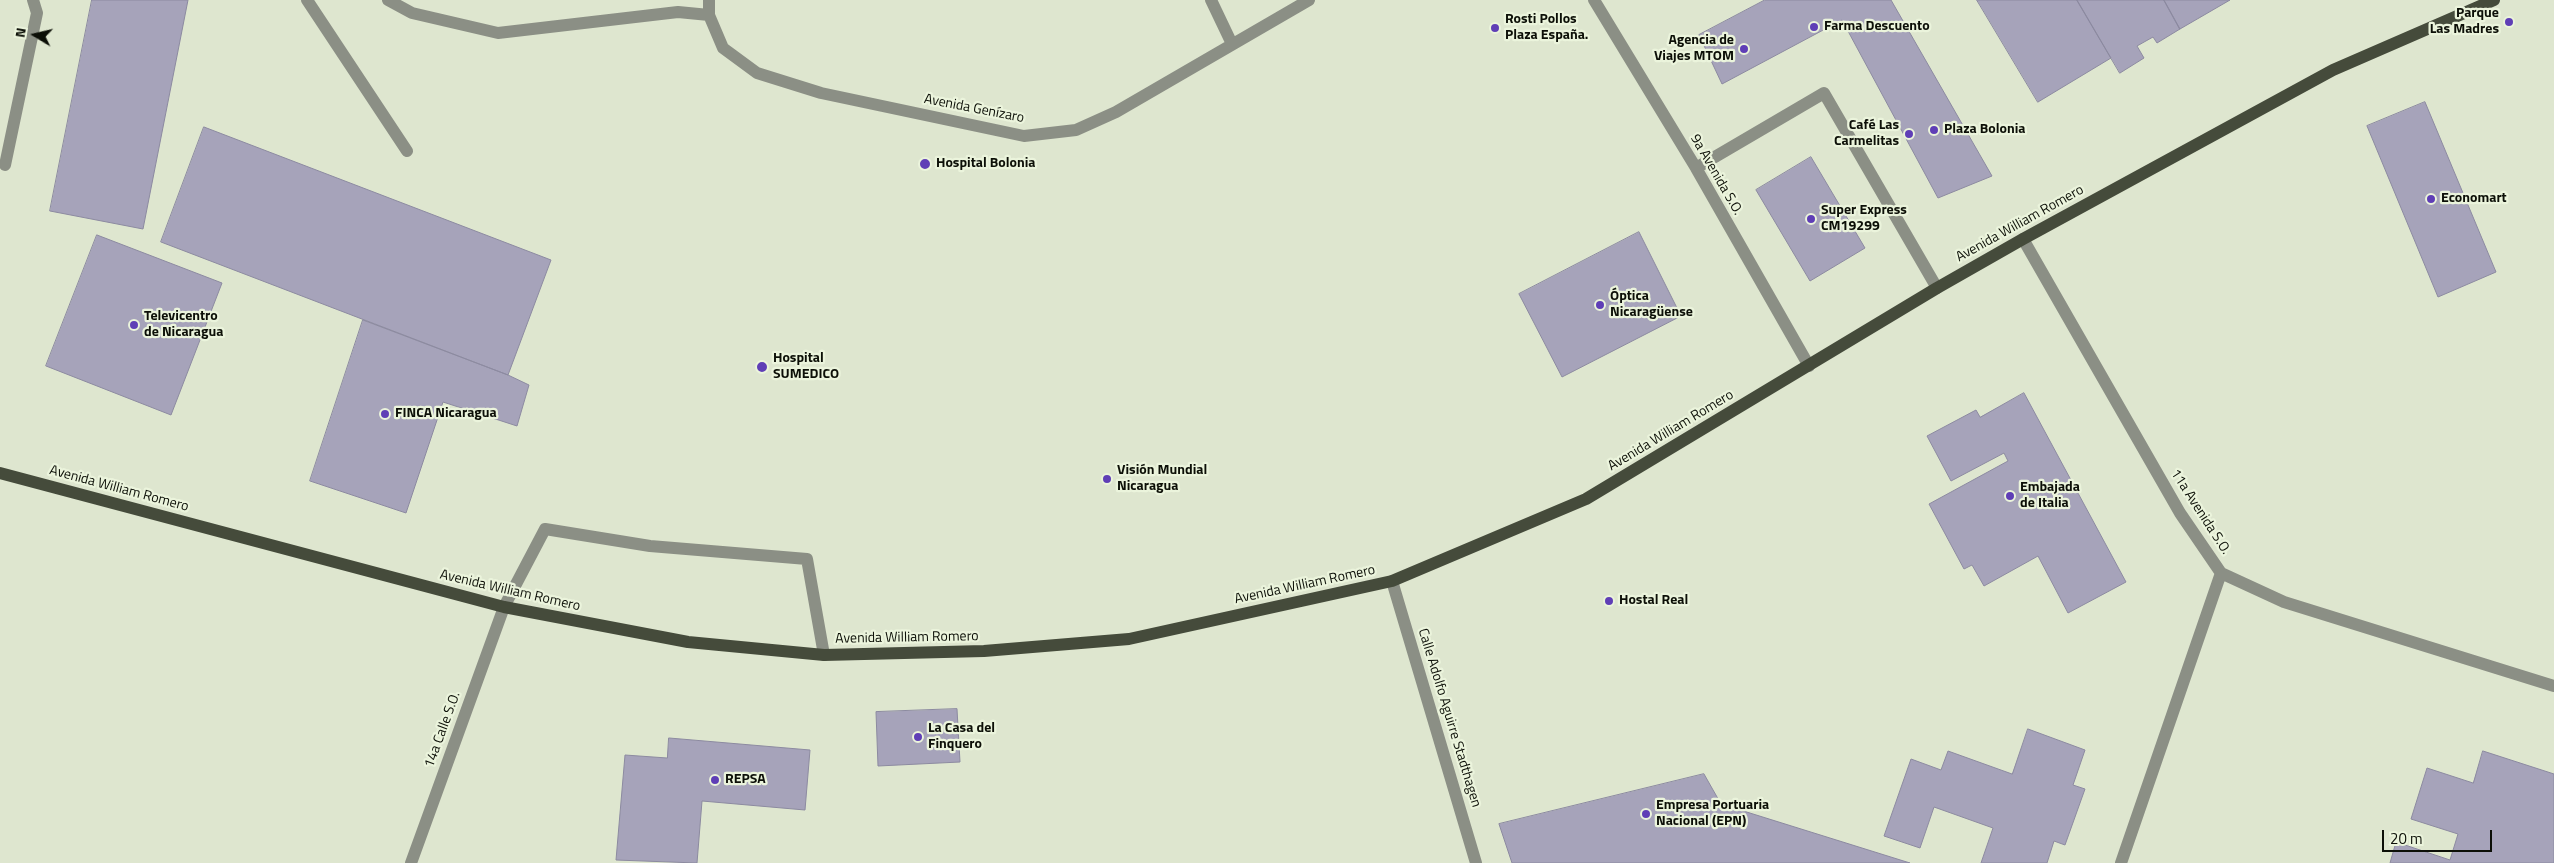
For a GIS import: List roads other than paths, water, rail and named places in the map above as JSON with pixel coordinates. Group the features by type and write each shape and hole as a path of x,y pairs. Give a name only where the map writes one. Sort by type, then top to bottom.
{"main road":[{"name":"Avenida William Romero","path":"0,472 504,608 688,642 824,655 984,651 1129,638 1392,581 1586,499 1937,288 2023,239 2333,70 2494,0"}],"street":[{"path":"5,165 37,13 33,0"},
{"path":"307,0 407,151"},
{"path":"388,0 412,13 498,33 678,12 709,15"},
{"name":"Avenida Genízaro","path":"709,0 709,15 723,48 758,73 821,93 1024,136 1076,130 1116,112 1309,0"},
{"path":"1211,0 1232,44"},
{"name":"9a Avenida S.O.","path":"1594,0 1696,168 1809,366"},
{"path":"1696,168 1824,93 1937,288"},
{"name":"11a Avenida S.O.","path":"2023,239 2180,513 2221,573 2284,602 2554,686"},
{"name":"14a Calle S.O.","path":"411,863 504,608 546,528 650,546 807,559 824,655"},
{"path":"2121,863 2221,573"},
{"name":"Calle Adolfo Aguirre Stadthagen","path":"1392,581 1476,863"}],"place":[{"name":"Parque Las Madres","path":"2509,22"},
{"name":"Farma Descuento","path":"1814,27"},
{"name":"Rosti Pollos Plaza España.","path":"1495,28"},
{"name":"Agencia de Viajes MTOM","path":"1744,49"},
{"name":"Plaza Bolonia","path":"1934,130"},
{"name":"Café Las Carmelitas","path":"1909,134"},
{"name":"Hospital Bolonia","path":"925,164"},
{"name":"Economart","path":"2431,199"},
{"name":"Super Express CM19299","path":"1811,219"},
{"name":"Óptica Nicaragüense","path":"1600,305"},
{"name":"Televicentro de Nicaragua","path":"134,325"},
{"name":"Hospital SUMEDICO","path":"762,367"},
{"name":"FINCA Nicaragua","path":"385,414"},
{"name":"Visión Mundial Nicaragua","path":"1107,479"},
{"name":"Embajada de Italia","path":"2010,496"},
{"name":"Hostal Real","path":"1609,601"},
{"name":"La Casa del Finquero","path":"918,737"},
{"name":"REPSA","path":"715,780"},
{"name":"Empresa Portuaria Nacional (EPN)","path":"1646,814"}]}
